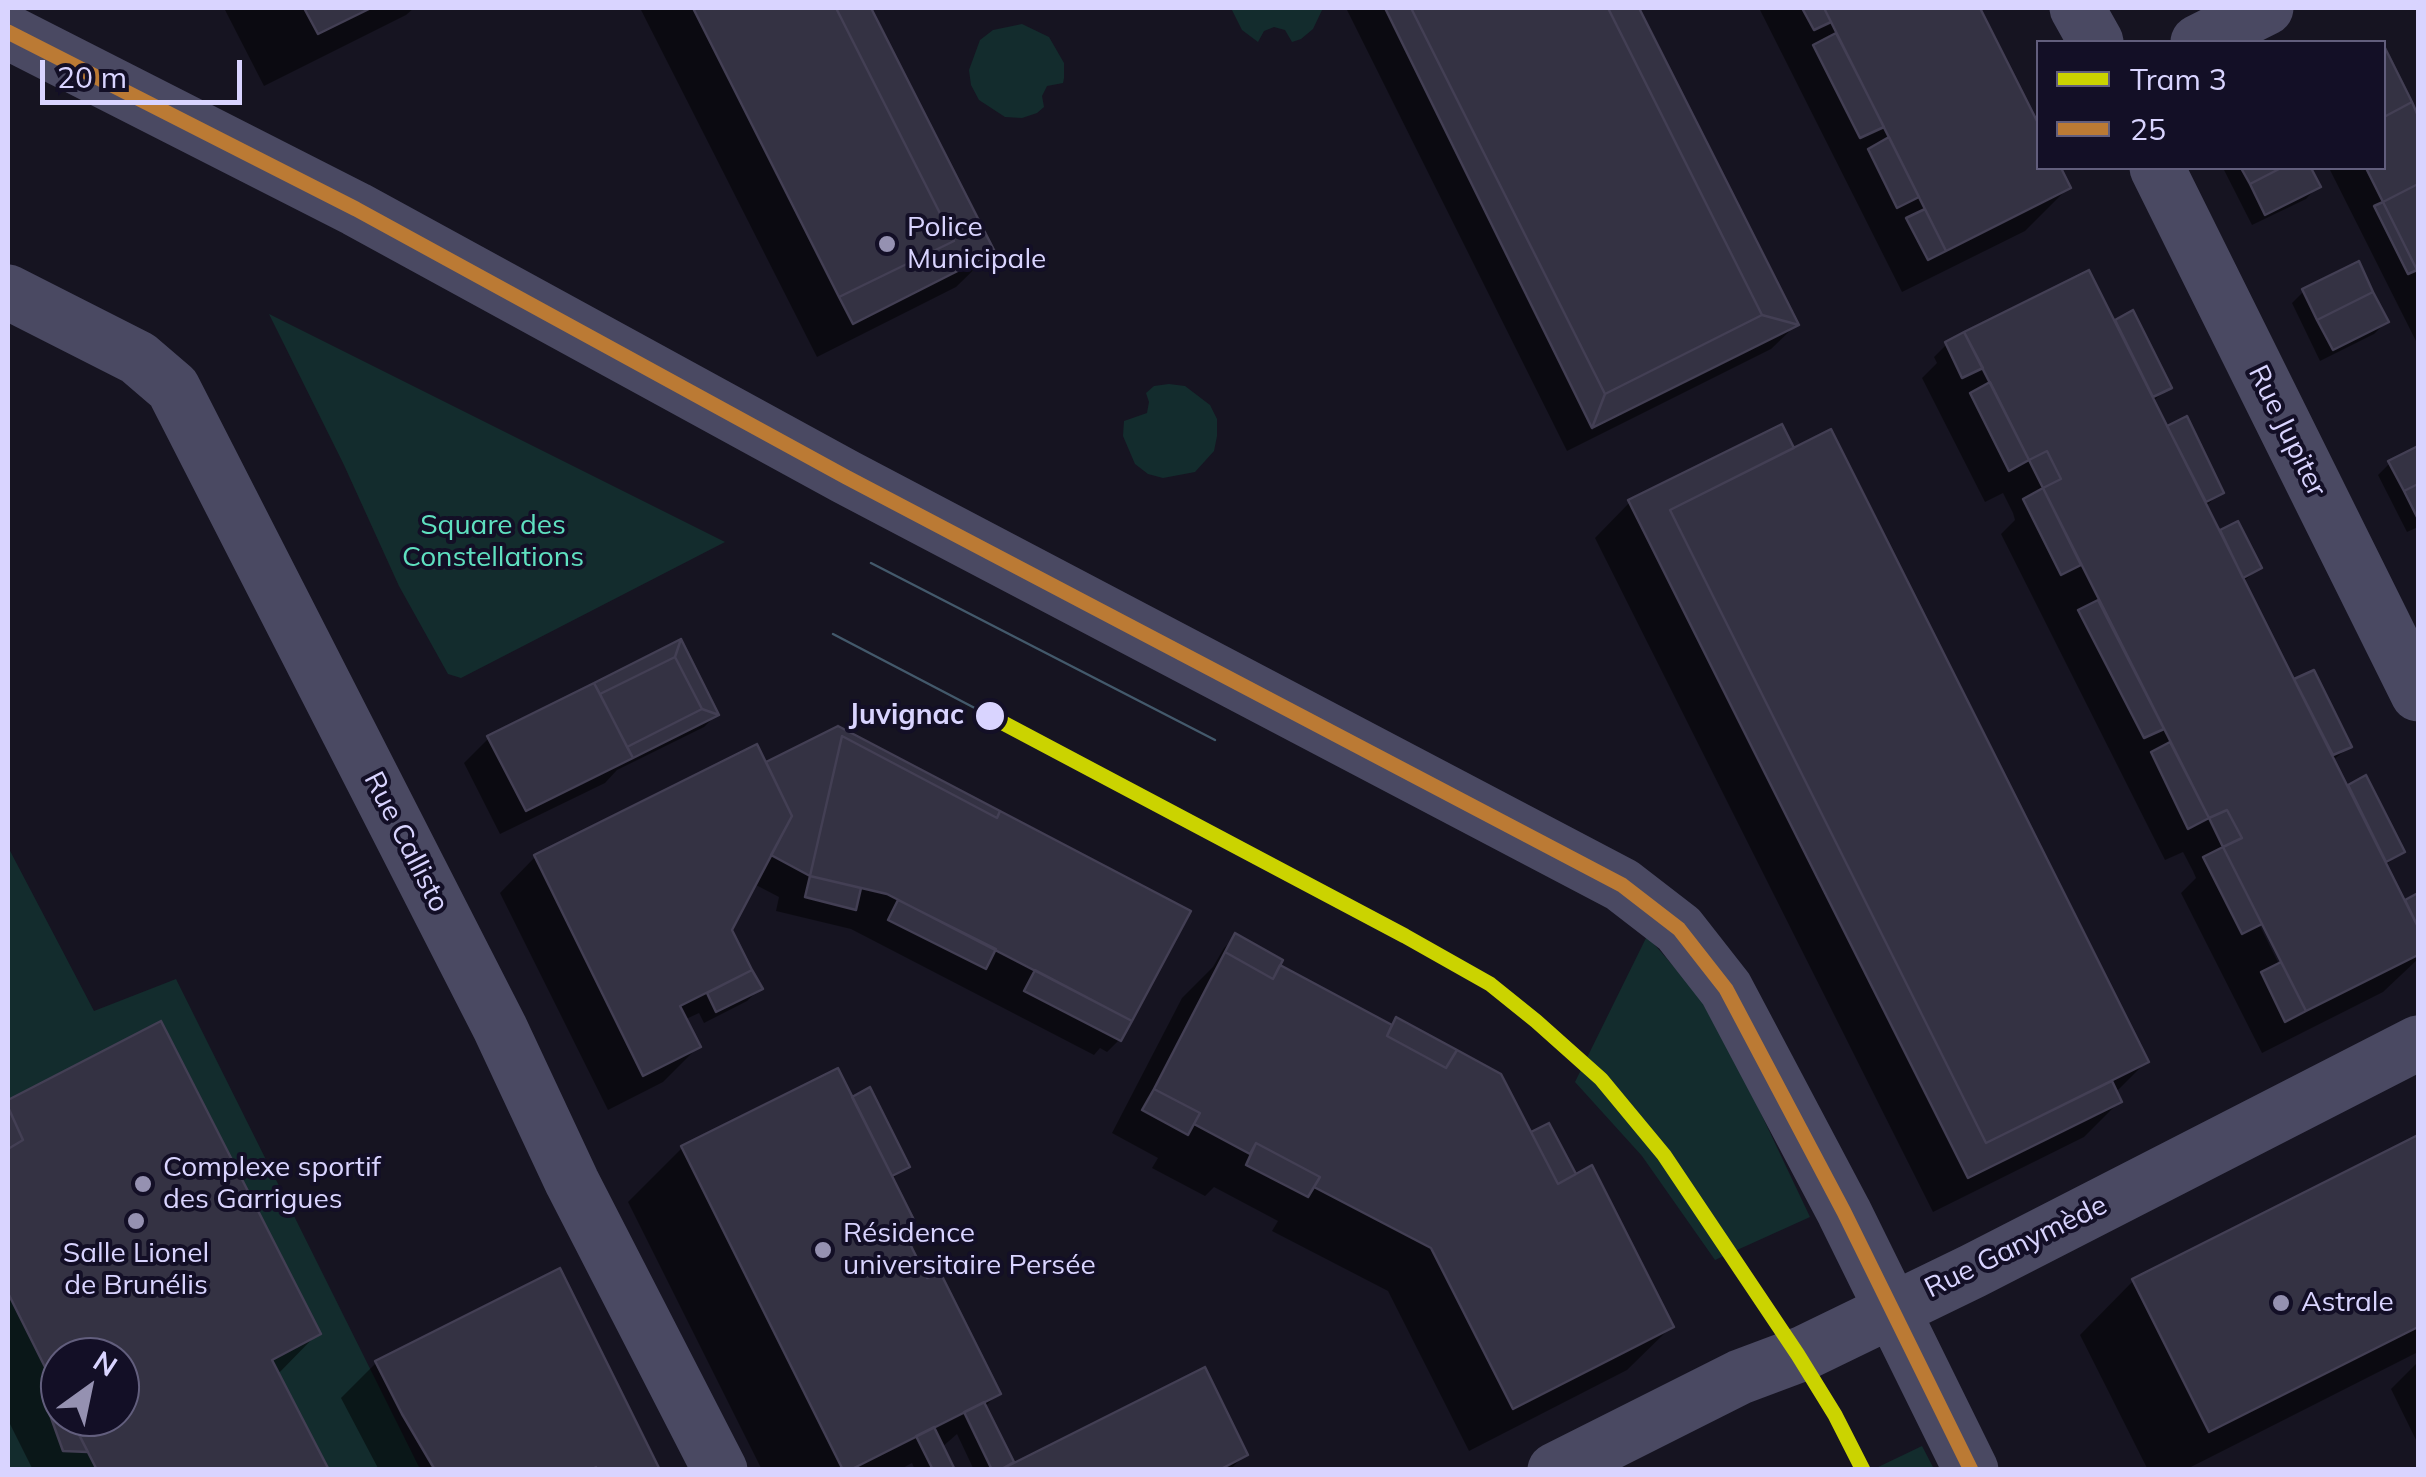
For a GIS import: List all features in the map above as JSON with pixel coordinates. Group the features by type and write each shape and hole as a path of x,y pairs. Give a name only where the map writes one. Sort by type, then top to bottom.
{"street":[{"path":"2077,8 2095,40"},
{"path":"2202,40 2266,8"},
{"path":"8,32 356,209 846,477 1622,885 1680,929 1726,988 1972,1470"},
{"name":"Rue Jupiter","path":"2158,170 2418,694"},
{"name":"Rue Callisto","path":"8,292 138,358 173,388 491,1010 572,1182 720,1470"},
{"name":"Rue Ganymède","path":"1556,1470 1740,1377 1804,1352 1972,1271 2418,1043"}],"green space":[{"path":"1231,8 1323,8 1313,29 1301,39 1292,42 1285,30 1274,27 1264,31 1258,42 1242,30"},
{"path":"1022,24 1049,37 1064,63 1064,78 1063,83 1047,86 1042,96 1044,107 1037,113 1022,118 1005,117 979,100 969,70 980,40 993,30"},
{"name":"Square des Constellations","path":"269,314 725,542 461,678 448,674 399,586"},
{"path":"1154,386 1185,386 1210,405 1217,419 1217,436 1214,451 1195,472 1163,478 1148,474 1135,464 1123,436 1124,421 1147,413 1146,393"},
{"name":"Complexe sportif des Garrigues","path":"8,847 94,1011 176,979 420,1469 8,1469"},
{"path":"1647,936 1697,993 1729,1046 1810,1217 1715,1260 1642,1156 1575,1082"},
{"path":"1922,1446 1934,1469 1874,1469"}],"building":[{"path":"304,8 371,8 318,34"},
{"path":"693,8 836,8 954,241 839,297"},
{"path":"836,8 871,8 995,252 853,324 839,297 954,241"},
{"path":"1385,8 1411,8 1605,394 1592,428"},
{"path":"1411,8 1608,8 1762,315 1605,394"},
{"path":"1608,8 1639,8 1799,325 1762,315"},
{"path":"1802,8 1824,8 1831,22 1814,30"},
{"path":"1824,8 1980,8 2036,119 2036,170 2062,170 2071,188 1946,251"},
{"path":"1836,33 1884,127 1860,138 1813,45"},
{"path":"2386,50 2412,102 2386,116"},
{"path":"2412,102 2418,116 2418,184 2383,202 2367,170 2386,170 2386,116"},
{"path":"1889,137 1919,197 1897,208 1868,149"},
{"path":"2242,170 2277,170 2250,184"},
{"path":"2277,170 2312,170 2321,187 2265,215 2250,184"},
{"path":"2418,184 2418,269 2417,270 2383,202"},
{"path":"2383,202 2417,270 2408,274 2374,206"},
{"path":"1925,209 1946,251 1928,260 1906,218"},
{"path":"2359,261 2373,292 2317,320 2302,289"},
{"path":"2089,270 2418,927 2418,955 2306,1011 2223,847 2242,838 2227,810 2209,818 2043,488 2061,479 2047,451 2029,460 1964,332"},
{"path":"2373,292 2389,322 2333,350 2317,320"},
{"path":"2133,310 2172,388 2153,397 2115,320"},
{"path":"1762,315 1799,325 1592,428 1605,394"},
{"path":"1964,332 1983,368 1962,378 1945,342"},
{"path":"1990,382 2029,460 2009,471 1970,393"},
{"path":"2187,416 2224,493 2206,502 2167,426"},
{"path":"1782,424 1794,448 1670,510 1986,1143 2112,1081 2122,1102 1968,1178 1628,500"},
{"path":"1831,429 2149,1062 1986,1143 1670,510"},
{"path":"2418,446 2418,484 2404,491 2388,461"},
{"path":"2047,451 2061,479 2043,488 2029,460"},
{"path":"2418,484 2418,519 2404,491"},
{"path":"2043,488 2081,565 2061,575 2023,499"},
{"path":"2238,521 2262,568 2243,578 2220,530"},
{"path":"2098,600 2164,729 2144,738 2078,610"},
{"path":"681,639 675,657 600,694 594,683"},
{"path":"681,639 719,715 702,709 675,657"},
{"path":"675,657 702,709 627,747 600,694"},
{"path":"2314,670 2352,747 2333,755 2294,679"},
{"path":"594,683 633,758 526,811 487,736"},
{"path":"702,709 719,715 633,758 627,747"},
{"path":"838,726 1000,811 997,818 842,736 810,876 771,855 792,816 766,762"},
{"path":"842,736 997,818 1000,811 1191,911 1132,1021 887,894 810,876"},
{"path":"2170,742 2209,818 2188,829 2151,752"},
{"path":"757,744 792,816 732,930 752,970 680,1006 701,1047 643,1076 534,855"},
{"path":"2366,775 2405,852 2386,862 2348,785"},
{"path":"2227,810 2242,838 2223,847 2209,818"},
{"path":"2223,847 2262,924 2242,934 2203,857"},
{"path":"810,876 861,888 856,910 805,897"},
{"path":"2418,893 2418,927 2405,900"},
{"path":"898,900 996,949 986,969 888,920"},
{"path":"1235,933 1283,960 1273,979 1225,952"},
{"path":"1225,952 1273,979 1280,965 1392,1025 1387,1036 1446,1068 1457,1050 1501,1074 1558,1184 1592,1165 1674,1327 1513,1409 1431,1248 1314,1187 1320,1177 1256,1143 1250,1154 1194,1124 1200,1113 1154,1089"},
{"path":"2281,962 2306,1011 2285,1022 2261,972"},
{"path":"752,970 763,989 716,1012 707,993"},
{"path":"1035,970 1132,1021 1121,1041 1024,991"},
{"path":"1396,1017 1457,1050 1446,1068 1387,1036"},
{"name":"Complexe sportif des Garrigues","path":"161,1021 321,1334 272,1360 329,1470 97,1470 80,1437 140,1437 140,1337 40,1337 40,1357 8,1293 8,1149 23,1140 8,1100"},
{"name":"Résidence universitaire Persée","path":"838,1068 915,1222 902,1228 927,1278 940,1272 1001,1394 850,1470 843,1470 681,1146"},
{"path":"870,1087 910,1167 892,1176 852,1097"},
{"path":"1154,1089 1200,1113 1188,1135 1142,1110"},
{"path":"8,1107 23,1140 8,1149"},
{"path":"1549,1123 1576,1174 1558,1184 1531,1132"},
{"name":"Astrale","path":"2418,1135 2418,1327 2209,1432 2132,1279"},
{"path":"1256,1143 1320,1177 1308,1197 1246,1165"},
{"path":"560,1268 660,1470 435,1470 375,1361"},
{"path":"1205,1367 1248,1455 1219,1470 1000,1470"},
{"path":"984,1402 1014,1462 1000,1470 992,1470 964,1412"},
{"path":"934,1427 955,1470 933,1470 916,1436"},
{"path":"58,1437 80,1437 88,1452 63,1451"}],"tram line":[{"path":"871,563 1215,740"},
{"path":"833,634 990,716"},
{"name":"3","path":"990,716 1405,936 1490,984 1536,1021 1601,1079 1664,1155 1798,1355 1863,1470"}],"transit line":[{"name":"25","path":"8,32 356,209 846,477 1622,885 1679,929 1726,989 1844,1212 1971,1470"}],"place":[{"name":"Police Municipale","path":"887,244"},
{"name":"Juvignac","path":"990,716"},
{"name":"Complexe sportif des Garrigues","path":"143,1184"},
{"name":"Salle Lionel de Brunélis","path":"136,1221"},
{"name":"Résidence universitaire Persée","path":"823,1250"},
{"name":"Astrale","path":"2281,1303"}]}
